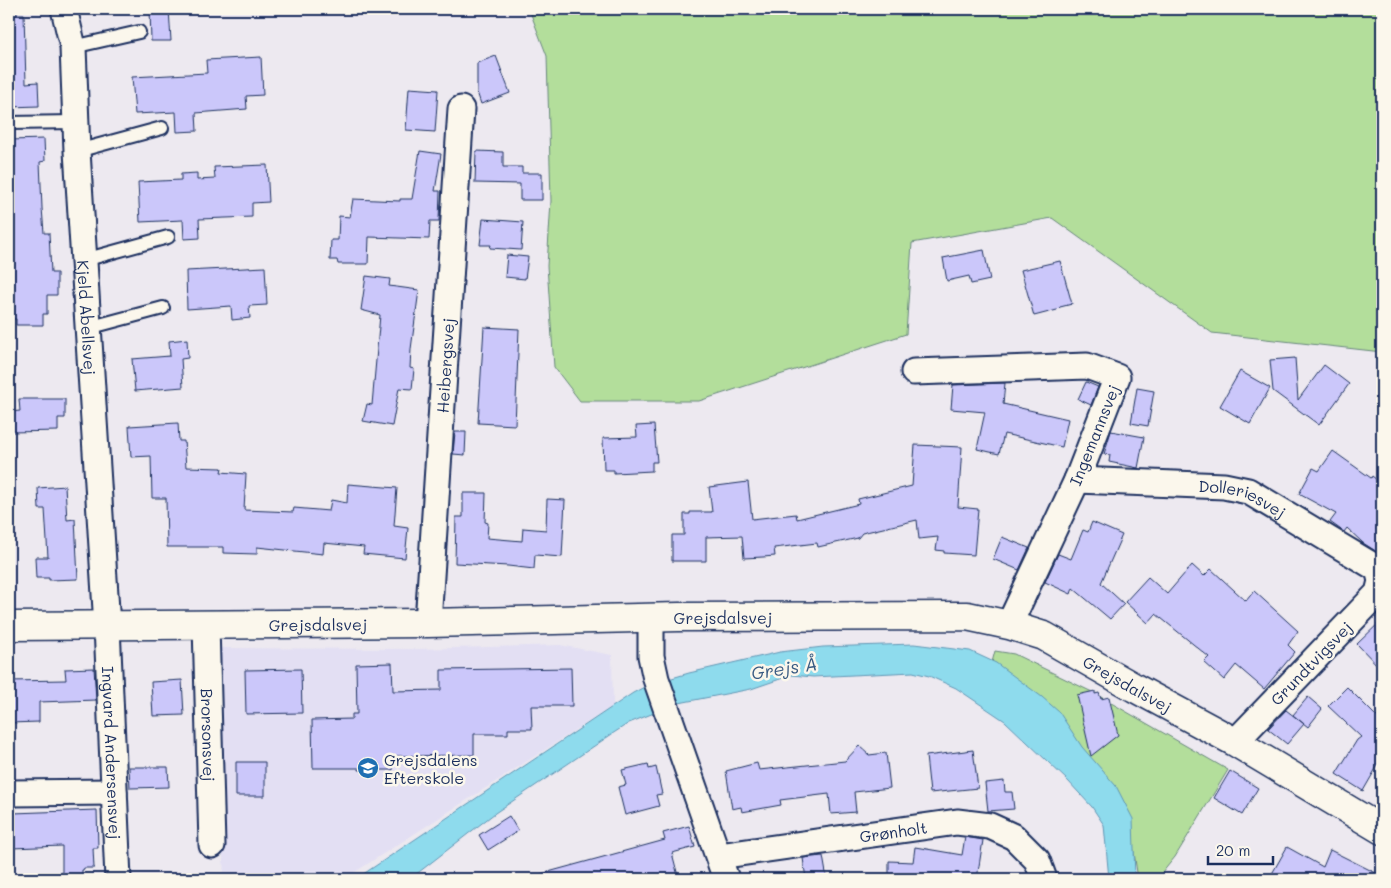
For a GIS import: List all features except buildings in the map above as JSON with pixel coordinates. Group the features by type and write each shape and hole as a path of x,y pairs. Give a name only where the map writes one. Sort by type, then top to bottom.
{"street":[{"name":"Kjeld Abellsvej","path":"64,9 73,47 75,122 108,626"},
{"name":"Heibergsvej","path":"428,622 461,109"},
{"name":"Ingemannsvej","path":"914,372 1088,366 1117,378 1077,480 1009,625"},
{"name":"Dolleriesvej","path":"1077,480 1224,486 1248,491 1378,569 1381,581"},
{"name":"Grundtvigsvej","path":"1235,742 1378,593 1381,581"},
{"name":"Grejsdalsvej","path":"9,626 967,616 1009,625 1044,636 1235,742 1382,830"},
{"name":"Grønholt","path":"651,618 650,656 656,679 722,868 957,822 990,826 1014,837 1037,860 1044,879"},
{"name":"Brorsonsvej","path":"206,625 212,845"},
{"name":"Ingvard Andersensvej","path":"108,626 118,879"},
{"path":"9,793 114,792"}],"lane":[{"path":"73,47 139,32"},
{"path":"9,123 75,122"},
{"path":"77,151 162,128"},
{"path":"84,260 168,237"},
{"path":"88,328 163,308"}],"shaded area":[{"name":"Grejsdalens Efterskole","path":"560,645 612,655 613,706 344,879 224,879 214,648 418,649"}],"green space":[{"path":"529,9 1382,9 1382,352 1212,333 1052,218 912,243 906,334 699,401 580,401 554,367 547,266 551,201 547,56"},
{"path":"995,651 1014,654 1092,692 1228,770 1175,857 1157,879 1138,879 1128,812 991,666"}],"water":[{"name":"Grejs Å","path":"914,644 970,651 996,663 1059,712 1082,747 1116,786 1133,819 1135,879 1109,879 1104,825 1092,807 1068,781 1005,721 956,688 929,676 913,672 813,677 792,675 751,689 679,703 629,723 612,734 495,813 410,879 356,879 633,693 648,685 689,673 780,652 823,647"}],"place":[{"name":"Grejsdalens Efterskole","path":"368,768"}]}
